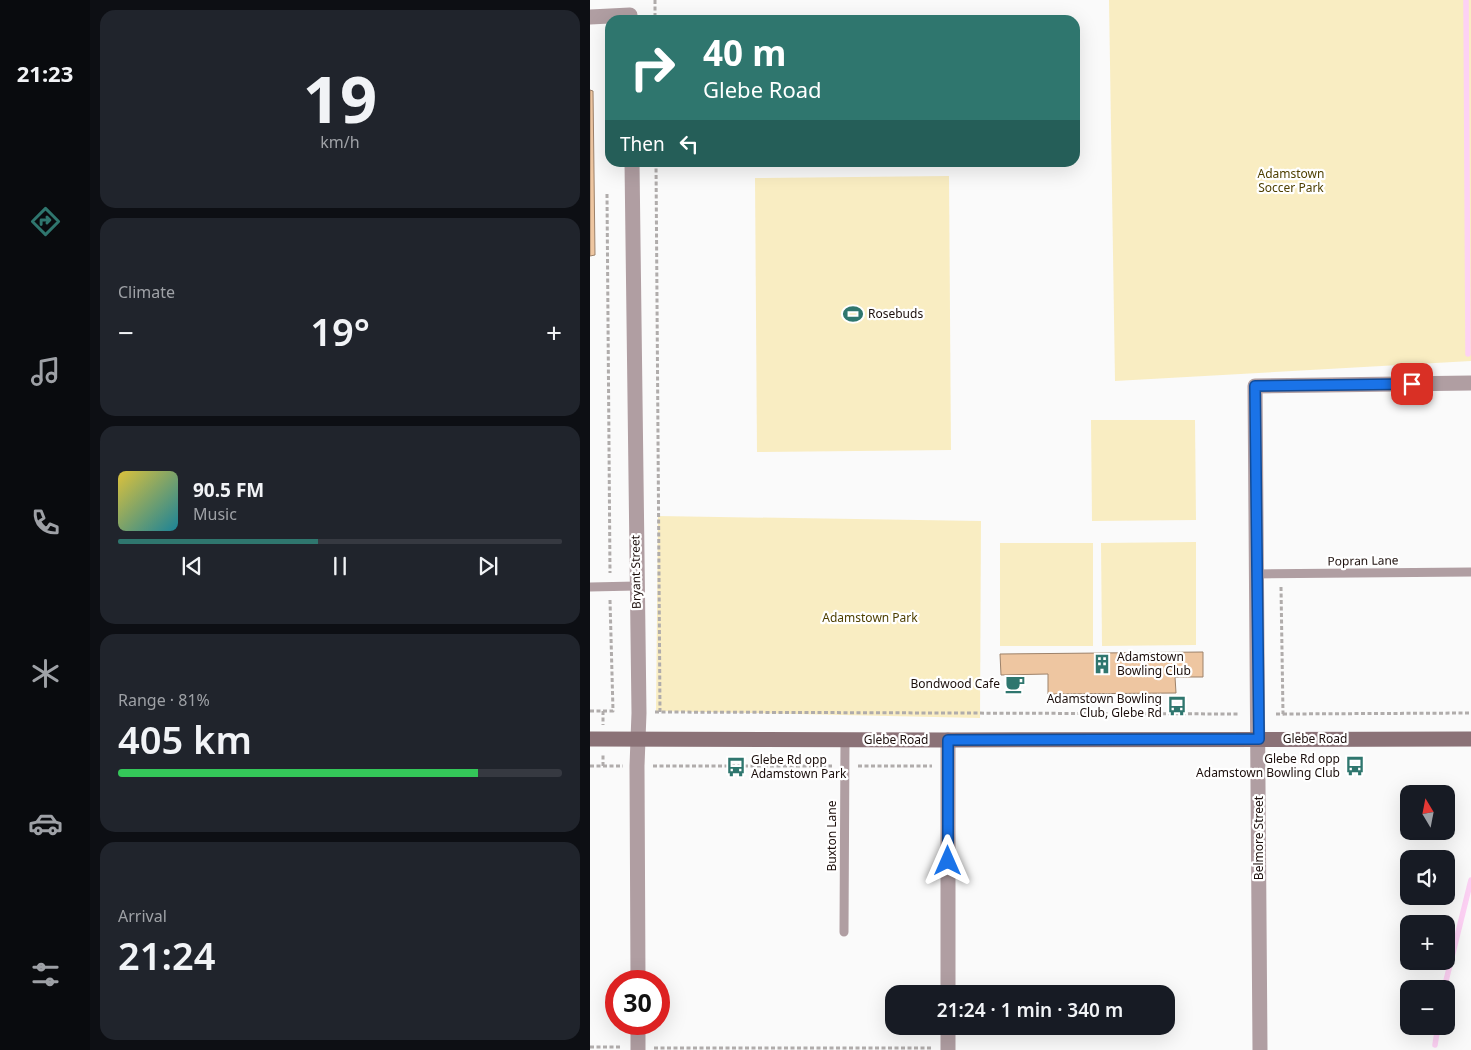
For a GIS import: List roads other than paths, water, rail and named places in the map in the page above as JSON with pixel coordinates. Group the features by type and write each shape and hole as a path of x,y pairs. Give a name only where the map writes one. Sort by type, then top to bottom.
{"main road":[{"name":"Glebe Road","path":"590,739 1471,739"}],"street":[{"path":"606,15 630,12"},
{"path":"590,17 605,15"},
{"name":"Bryant Street","path":"632,167 639,739 637,766 638,970"},
{"name":"Belmore Street","path":"1260,1050 1255,386 1471,382"},
{"path":"948,740 948,985"},
{"path":"637,1048 638,1035"}],"lane":[{"name":"Popran Lane","path":"1256,574 1471,572"},
{"path":"590,587 636,586"},
{"name":"Buxton Lane","path":"844,932 845,740"}],"waterway":[{"path":"1466,0 1468,354"},
{"path":"1446,980 1471,880"},
{"path":"1435,1045 1437,1035"}],"place":[{"name":"Rosebuds","path":"853,314"},
{"name":"Adamstown Bowling Club","path":"1102,664"},
{"name":"Bondwood Cafe","path":"1015,684"},
{"name":"Adamstown Bowling Club, Glebe Rd","path":"1177,706"},
{"name":"Glebe Rd opp Adamstown Bowling Club","path":"1355,766"},
{"name":"Glebe Rd opp Adamstown Park","path":"736,767"}],"park label":[{"name":"Adamstown Soccer Park","path":"1291,181"},
{"name":"Adamstown Park","path":"870,618"}]}
